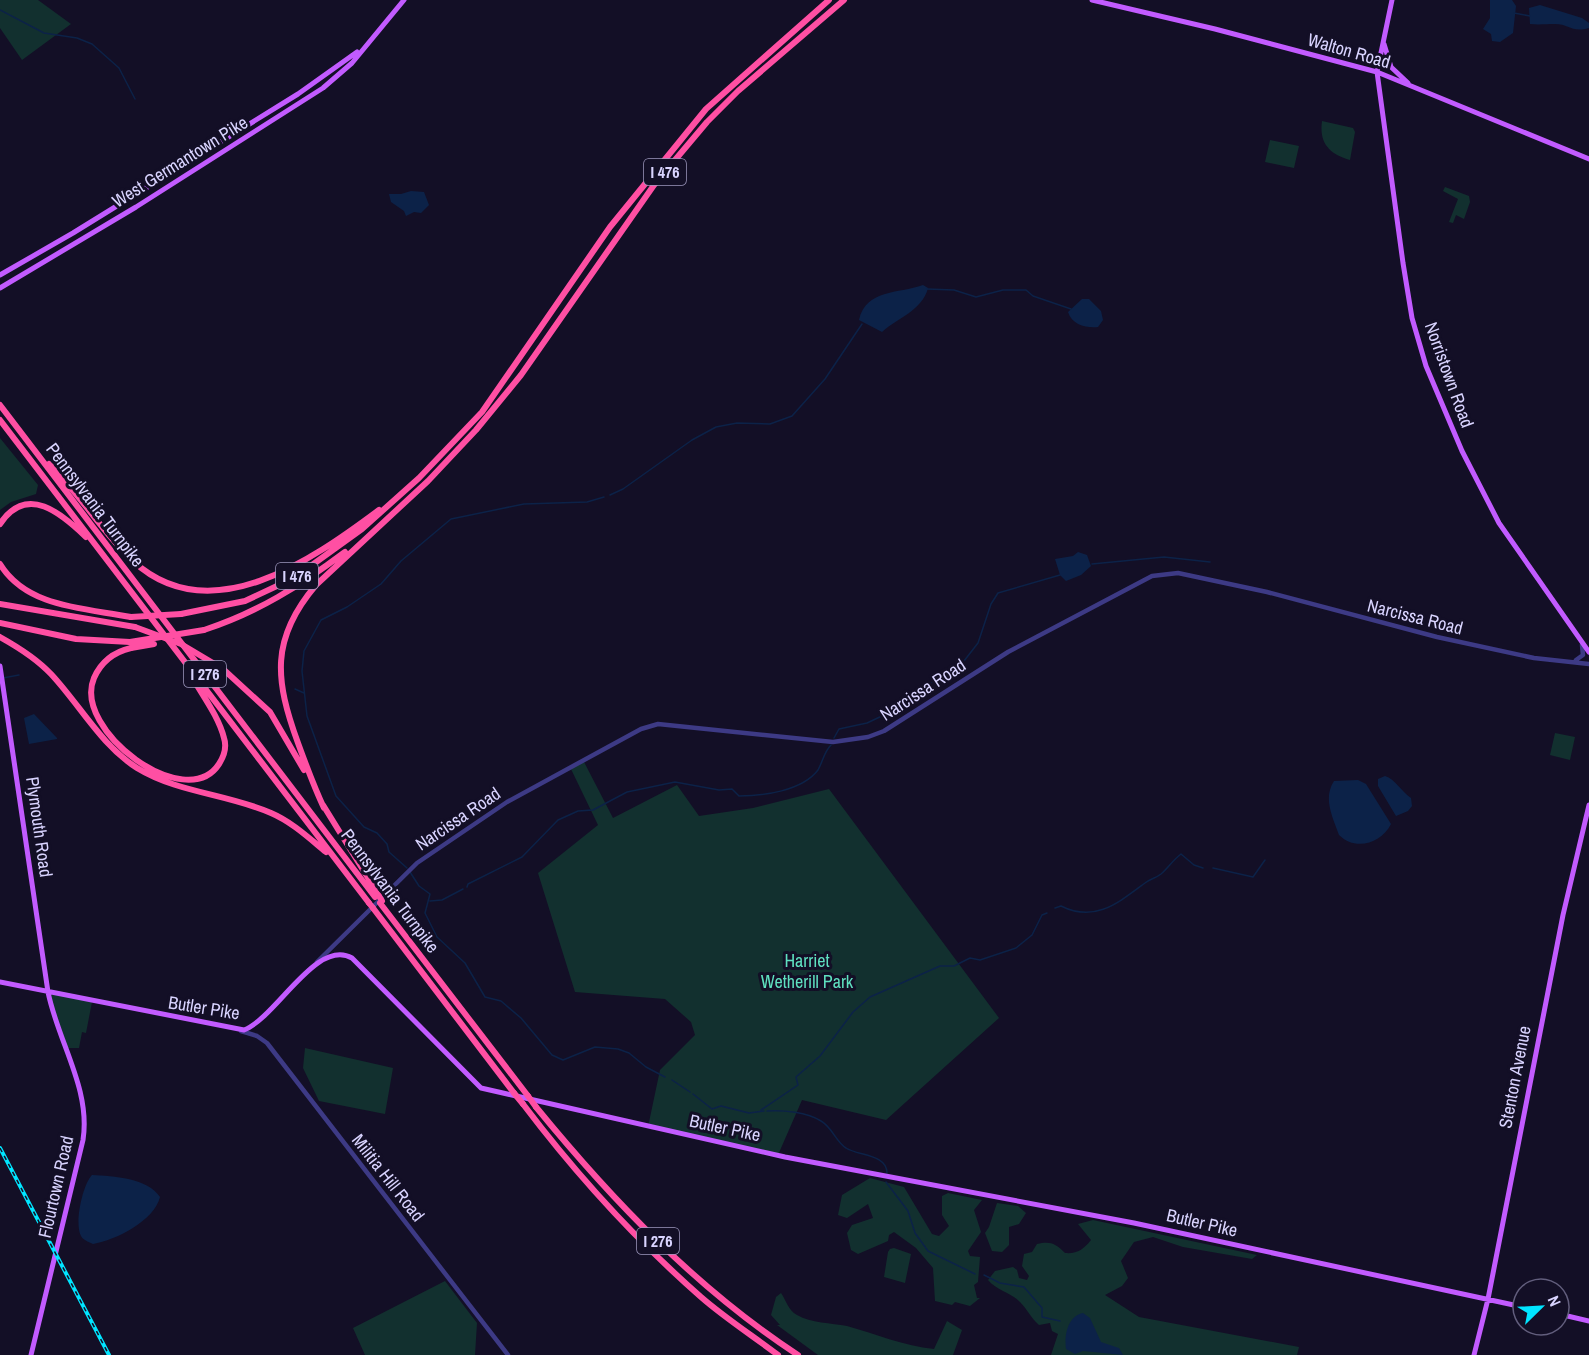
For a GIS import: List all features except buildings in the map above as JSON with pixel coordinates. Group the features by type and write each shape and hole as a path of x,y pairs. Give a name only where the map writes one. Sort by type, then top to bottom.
{"highway":[{"name":"I 476","path":"0,604 86,617 131,617 181,614 245,601 294,578 362,529 419,478 482,412 510,376 610,227 706,109 829,0"},
{"name":"I 476","path":"131,645 172,640 262,607 312,577 368,535 449,460 521,375 628,219 707,122 738,91 844,0"},
{"name":"Pennsylvania Turnpike","path":"0,405 536,1107 586,1167 682,1265 729,1305 798,1355"},
{"name":"Pennsylvania Turnpike","path":"0,420 556,1148 619,1219 702,1298 778,1355"},
{"path":"35,451 143,570 165,583 203,593 233,590 251,585 315,553 368,518 419,478"},
{"path":"0,524 17,509 43,505 61,514 101,552"},
{"path":"324,808 283,699 280,676 282,646 287,629 300,603 368,535"},
{"path":"0,564 18,586 40,598 131,617"},
{"path":"86,617 135,627 181,644 223,669 242,684 277,721 324,808 378,899"},
{"path":"0,622 18,628 76,639 131,645"},
{"path":"0,637 21,650 51,674 111,748 137,768 167,782 273,813 292,824 335,859"},
{"path":"131,645 112,656 95,676 92,691 96,713 113,739 139,761 165,775 180,780 195,780 209,775 217,767 225,751 225,739 219,724 182,660"}],"main road":[{"name":"West Germantown Pike","path":"0,288 125,214 307,99 339,75 404,0"},
{"name":"Walton Road","path":"1092,0 1206,26 1377,72 1589,159"},
{"name":"Norristown Road","path":"1392,0 1377,72 1412,318 1426,366 1471,470 1499,523 1589,652"},
{"path":"1383,41 1391,67 1414,87"},
{"name":"West Germantown Pike","path":"0,274 73,233 298,94 364,46"},
{"name":"Plymouth Road","path":"0,666 48,993"},
{"name":"Stenton Avenue","path":"1474,1355 1488,1299 1560,934 1589,805"},
{"name":"Butler Pike","path":"0,982 238,1031 251,1028 263,1020 317,962 334,953 352,958 481,1088 808,1162 1134,1223 1511,1304"},
{"name":"Flourtown Road","path":"30,1355 85,1124 81,1091 57,1029 48,993"},
{"path":"1571,1317 1589,1321"}],"street":[{"name":"Narcissa Road","path":"317,962 409,870 502,805 646,726 658,724 833,741 868,737 884,731 1008,652 1152,576 1163,573 1178,573 1267,592 1437,637 1523,656 1589,663"},
{"path":"1573,661 1583,655 1582,642"},
{"name":"Militia Hill Road","path":"238,1031 257,1036 267,1043 508,1355"}],"green space":[{"path":"0,0 38,0 71,24 22,60 0,28"},
{"path":"1322,121 1353,128 1355,132 1350,160 1331,151 1327,146 1322,136"},
{"path":"1270,140 1299,146 1294,168 1265,162"},
{"path":"1445,187 1469,196 1470,202 1464,219 1456,215 1453,223 1449,222 1458,199 1443,191"},
{"path":"0,438 38,485 36,494 11,502 0,510"},
{"path":"1555,733 1575,737 1570,760 1550,755"},
{"name":"Harriet Wetherill Park","path":"583,760 613,818 677,785 699,816 753,808 829,789 999,1018 886,1120 802,1100 778,1155 648,1127 660,1070 695,1035 691,1022 665,999 575,992 538,873 598,825 570,767"},
{"path":"48,993 92,1002 86,1033 82,1032 79,1048 64,1048"},
{"path":"305,1048 393,1068 385,1114 319,1101 303,1068"},
{"path":"870,1178 904,1187 932,1234 939,1236 949,1226 942,1215 942,1196 948,1193 982,1200 974,1210 981,1232 968,1251 970,1256 980,1257 978,1282 974,1285 977,1298 980,1298 970,1306 955,1302 952,1305 935,1301 933,1268 916,1248 894,1232 889,1235 888,1241 858,1254 851,1250 847,1233 852,1225 873,1218 868,1204 847,1218 838,1215 842,1195"},
{"path":"997,1203 1018,1206 1026,1213 1019,1224 1009,1227 1009,1245 1002,1252 992,1251 985,1233"},
{"path":"1093,1220 1257,1255 1252,1259 1183,1247 1153,1237 1134,1242 1121,1261 1128,1278 1122,1286 1105,1295 1139,1317 1299,1347 1297,1355 1051,1355 1058,1334 1052,1331 1050,1323 1039,1325 1017,1299 988,1280 995,1271 1013,1267 1017,1270 1019,1278 1027,1280 1029,1276 1022,1266 1024,1254 1032,1252 1037,1244 1052,1244 1065,1253 1080,1251 1091,1240 1078,1224"},
{"path":"894,1248 911,1254 905,1283 884,1277 888,1252"},
{"path":"445,1281 477,1323 475,1355 365,1355 353,1328"},
{"path":"781,1293 791,1310 803,1318 847,1326 912,1345 934,1349 947,1321 962,1330 953,1355 818,1355 777,1325 780,1325 771,1315 776,1297"}],"water":[{"path":"1490,0 1512,0 1516,6 1513,33 1500,42 1492,41 1491,34 1483,29 1490,18"},
{"path":"1540,5 1582,18 1589,23 1589,28 1574,29 1560,24 1530,24 1529,8"},
{"path":"424,192 429,205 421,213 414,212 406,216 404,211 391,202 389,194"},
{"path":"923,285 928,288 920,303 882,332 859,320 868,303 876,298"},
{"path":"1082,299 1089,299 1101,311 1103,320 1098,327 1080,325 1070,316 1068,312"},
{"path":"1078,552 1087,555 1091,566 1081,575 1066,581 1060,575 1055,559 1073,556"},
{"path":"34,714 57,739 29,744 24,718"},
{"path":"1385,776 1411,798 1412,806 1408,811 1396,816 1378,786 1378,779"},
{"path":"1358,780 1366,784 1391,824 1381,836 1360,844 1345,840 1339,835 1329,801 1334,781"},
{"path":"92,1175 120,1177 139,1182 160,1197 150,1214 133,1228 123,1234 93,1244 82,1237 78,1222 83,1195"},
{"path":"1083,1313 1090,1318 1101,1342 1119,1348 1123,1355 1083,1351 1075,1354 1066,1349 1068,1327 1074,1318"}],"waterway":[{"path":"0,10 44,33 77,38 92,44 119,68 135,99"},
{"path":"1514,13 1530,16"},
{"path":"927,289 954,290 976,297 1003,290 1026,290 1033,296 1071,309"},
{"path":"610,495 623,489 692,440 716,427 737,423 770,424 792,416 825,379 862,324"},
{"path":"407,868 389,852 387,844 377,833 364,827 336,796 307,716 302,671 304,651 321,620 347,607 381,584 401,561 451,519 524,504 587,502 604,497"},
{"path":"1092,564 1164,557 1210,562"},
{"path":"834,738 839,729 867,723 884,715 964,661 978,643 991,604 998,593 1060,575"},
{"path":"3,678 19,675"},
{"path":"295,689 304,693"},
{"path":"467,887 468,884 522,857 558,820 578,811 593,810 627,792 675,782 719,790 732,789 739,796 782,791 811,777 818,770 831,745"},
{"path":"1055,908 1061,906 1073,911 1085,912 1116,904 1161,874 1181,854 1194,865 1203,868"},
{"path":"1213,868 1253,877 1265,860"},
{"path":"410,872 419,886 430,894 425,913 437,937 465,963 485,997 501,1001 521,1018 552,1055 563,1060 595,1047 618,1049 629,1053 646,1067 665,1077"},
{"path":"430,901 442,900 463,889"},
{"path":"761,1110 798,1085 796,1077 820,1056 853,1012 870,997 940,966 954,966 970,958 980,960 1016,948 1032,935 1042,915 1047,913"},
{"path":"672,1080 690,1092"},
{"path":"693,1094 712,1109 721,1106 749,1113 764,1111"},
{"path":"767,1111 795,1112 815,1118 825,1124 846,1148 882,1162 887,1173"},
{"path":"886,1182 908,1211 915,1233 928,1251 975,1274"},
{"path":"984,1275 1000,1283 1024,1287 1042,1308 1042,1317 1060,1321"}],"railway":[{"path":"0,1148 109,1355"}]}
